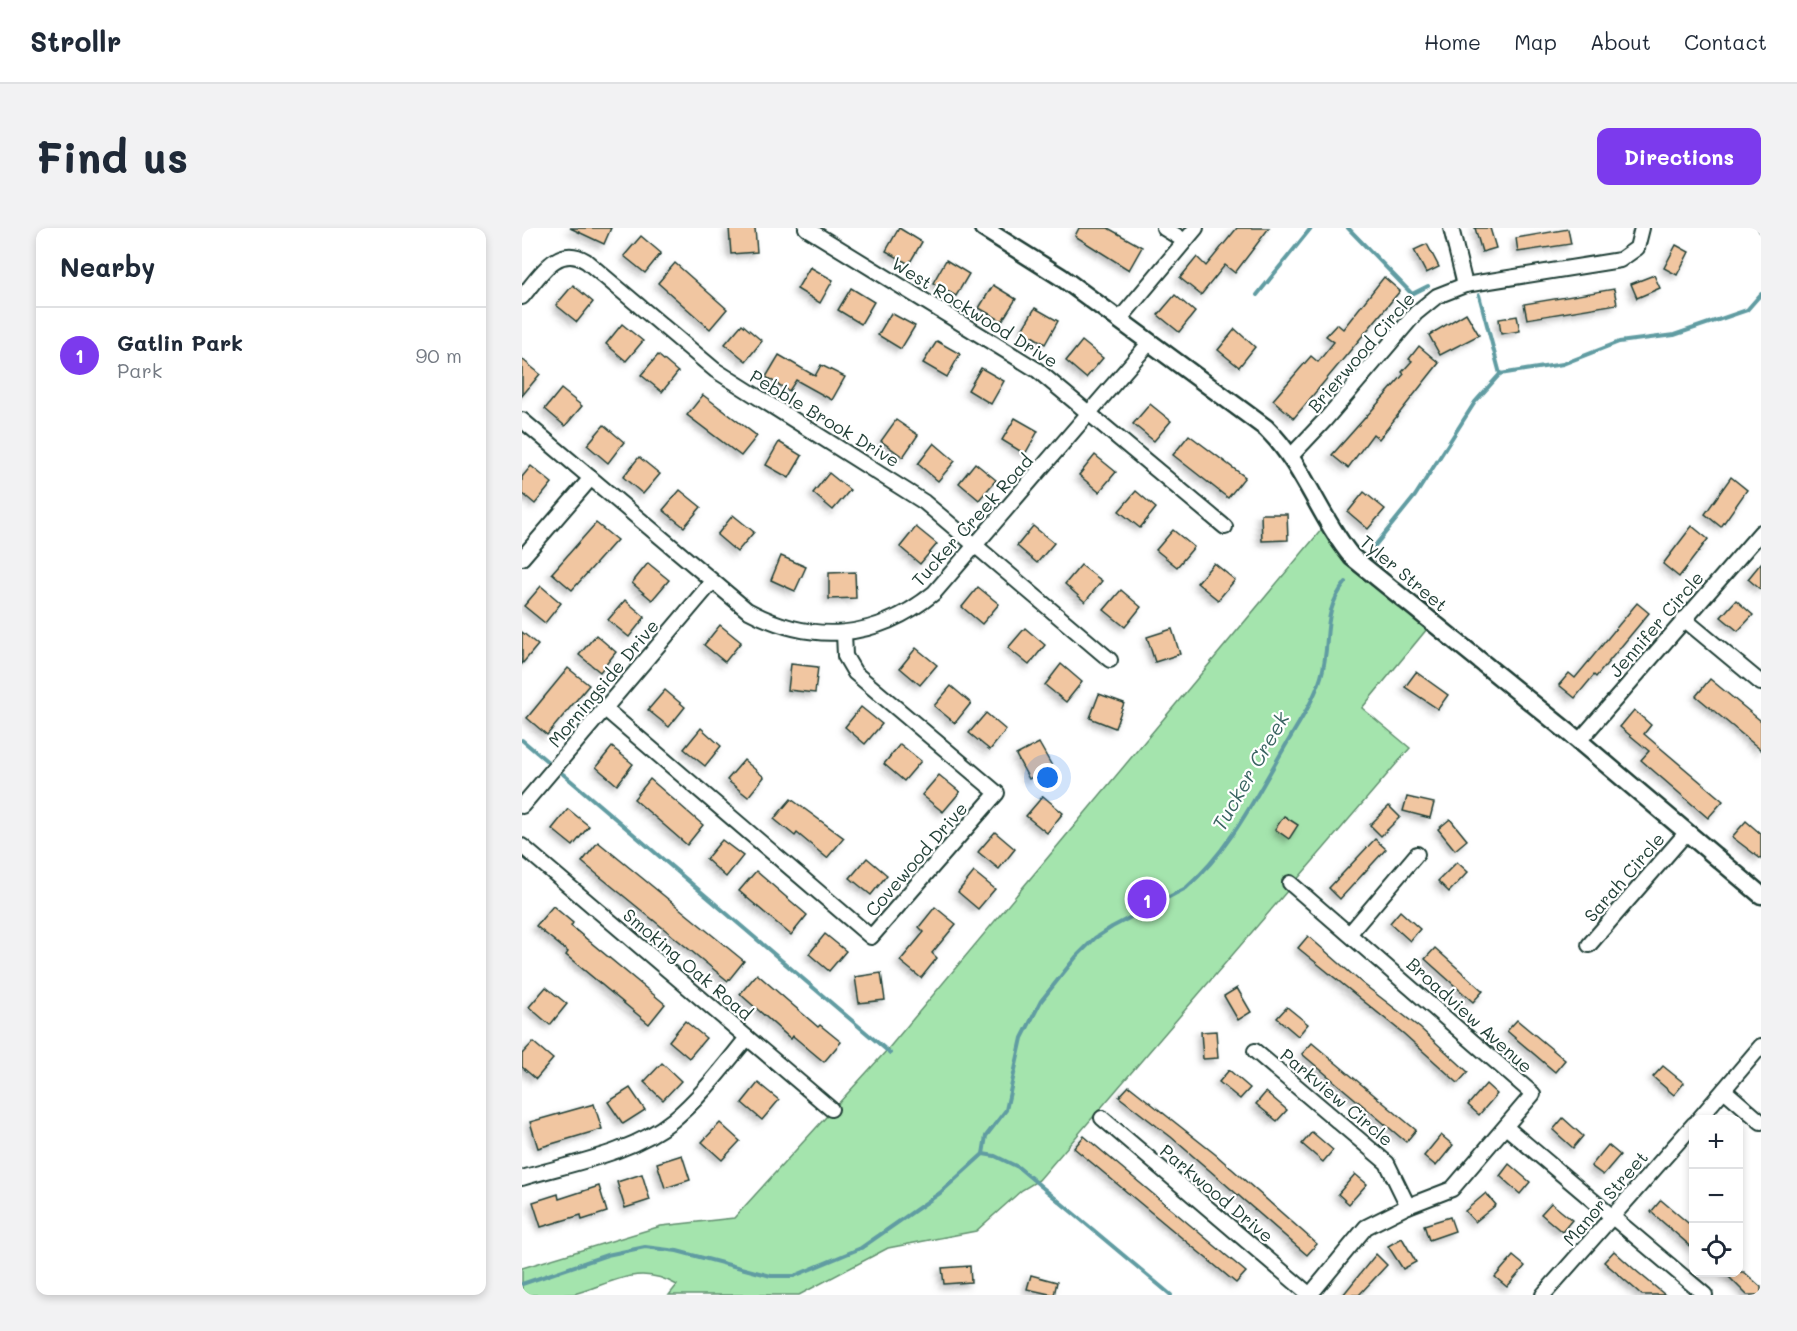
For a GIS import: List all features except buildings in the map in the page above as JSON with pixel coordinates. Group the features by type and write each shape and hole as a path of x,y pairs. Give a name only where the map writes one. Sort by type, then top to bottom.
{"street":[{"name":"West Rockwood Drive","path":"806,228 1021,360 1090,412 1224,527"},
{"name":"Tyler Street","path":"983,228 1060,277 1266,428 1292,456 1332,531 1352,557 1579,741 1761,895"},
{"path":"1164,228 1185,241"},
{"path":"1119,320 1196,228"},
{"path":"1451,228 1465,285"},
{"name":"Brierwood Circle","path":"1292,456 1425,304 1450,290 1465,285 1620,260 1637,248 1642,228"},
{"name":"Pebble Brook Drive","path":"522,297 554,260 569,254 577,255 715,370 910,491 1110,660"},
{"name":"Tucker Creek Road","path":"522,420 747,610 766,620 810,633 844,633 884,623 920,604 934,593 1150,342"},
{"path":"522,558 591,478"},
{"name":"Jennifer Circle","path":"1579,741 1761,532"},
{"name":"Morningside Drive","path":"522,806 712,582"},
{"path":"1684,619 1761,683"},
{"name":"Covewood Drive","path":"605,709 872,937 997,793 855,673 845,656 844,633"},
{"name":"Sarah Circle","path":"1589,945 1687,832"},
{"name":"Smoking Oak Road","path":"522,846 831,1109"},
{"path":"1350,933 1417,854"},
{"name":"Broadview Avenue","path":"1290,883 1533,1094 1507,1128"},
{"path":"522,1178 617,1150 656,1132 687,1108 747,1038"},
{"path":"1702,1115 1761,1046"},
{"name":"Parkview Circle","path":"1255,1052 1388,1163 1408,1206"},
{"path":"1724,1090 1761,1122"},
{"name":"Parkwood Drive","path":"1102,1118 1310,1294"},
{"path":"1310,1294 1365,1227 1408,1206 1452,1189 1507,1128 1705,1295"},
{"name":"Manor Street","path":"1543,1295 1689,1131"}],"green space":[{"path":"1322,529 1345,564 1427,629 1362,708 1410,748 1039,1180 1022,1190 976,1231 888,1248 799,1295 669,1295 677,1285 663,1278 637,1275 574,1294 522,1295 522,1268 661,1226 734,1218 888,1049"}],"waterway":[{"path":"1257,295 1311,228"},
{"path":"1348,228 1412,294 1428,286"},
{"name":"Tucker Creek","path":"1369,553 1415,496 1475,402 1500,374 1563,364 1619,342 1674,335 1747,310 1761,294"},
{"path":"1479,295 1500,374"},
{"name":"Tucker Creek","path":"522,1284 607,1255 645,1247 677,1251 771,1276 794,1276 861,1248 940,1193 983,1154 986,1136 1006,1110 1022,1038 1041,1001 1076,957 1095,938 1112,927 1186,888 1215,858 1240,823 1314,696 1324,664 1333,605 1346,582"},
{"path":"522,740 548,762"},
{"path":"563,774 890,1053"},
{"path":"983,1154 995,1156 1018,1167 1171,1295"}],"railway":[{"path":"1759,228 1761,232"}],"place":[{"name":"Gatlin Park","path":"1147,899"}]}
